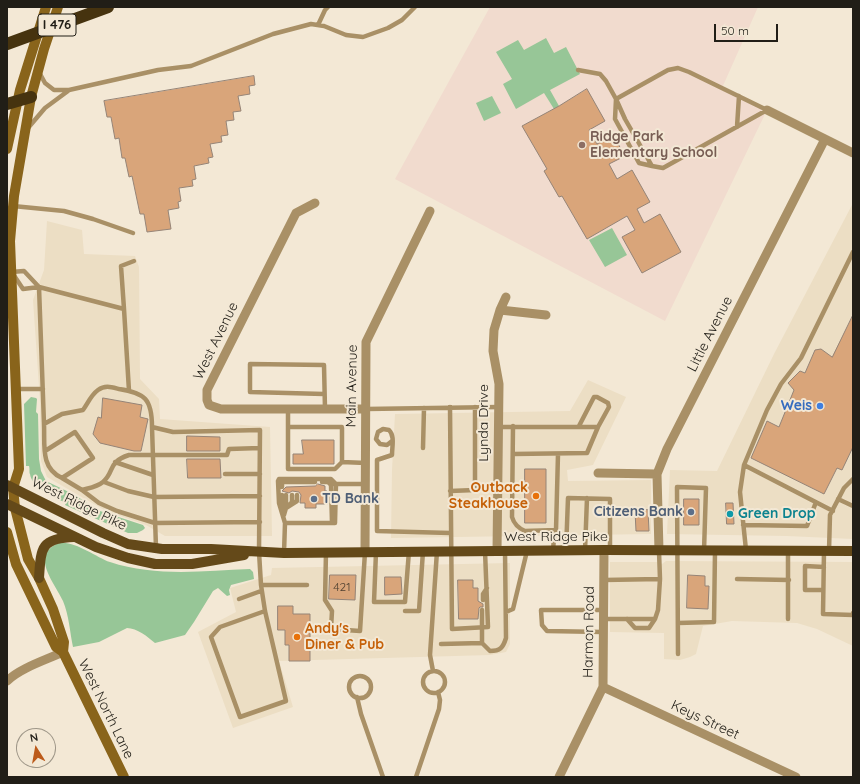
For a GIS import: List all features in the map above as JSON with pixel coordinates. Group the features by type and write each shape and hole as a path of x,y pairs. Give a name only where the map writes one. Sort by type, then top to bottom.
{"highway":[{"name":"I 476","path":"7,44 108,7"},
{"path":"12,103 31,97"}],"main road":[{"path":"7,149 12,103 46,7"},
{"path":"9,489 19,469 10,272 10,240 14,196 31,97 58,7"},
{"name":"West North Lane","path":"9,489 11,506 28,559 39,578 53,609 64,642 63,652"},
{"name":"West Ridge Pike","path":"9,489 128,544 156,548 284,553 607,550 853,551"},
{"name":"West Ridge Pike","path":"11,506 96,547 128,558 155,564 192,564 260,552"},
{"name":"West North Lane","path":"7,532 16,564 56,647 63,652 124,777"},
{"path":"39,578 40,554 44,547 55,539 76,537"}],"street":[{"path":"767,110 853,153"},
{"name":"Little Avenue","path":"659,551 657,474 667,449 825,139"},
{"name":"West Avenue","path":"315,203 296,213 207,390 207,400 209,405 221,409 366,409"},
{"name":"Main Avenue","path":"365,552 366,342 430,211"},
{"name":"Lynda Drive","path":"501,551 499,384 494,351 494,330 506,297"},
{"path":"500,310 546,315"},
{"path":"598,473 657,474"},
{"name":"Harmon Road","path":"559,777 603,686 604,580 607,550"},
{"path":"7,681 11,677 63,652"},
{"name":"Keys Street","path":"603,686 796,777"}],"lane":[{"path":"318,25 328,7"},
{"path":"38,71 45,83 54,90 69,90 158,70 191,66 273,34 311,24 324,26 346,35 363,37 388,28 402,20 415,7"},
{"path":"616,99 668,70 678,68 767,110"},
{"path":"578,70 600,74 616,99 652,166"},
{"path":"24,132 45,108 69,90"},
{"path":"737,127 738,96"},
{"path":"616,99 616,119 639,163 663,168 767,110"},
{"path":"13,206 64,211 133,233"},
{"path":"746,551 740,492 744,465 767,410 781,384 801,358 853,252"},
{"path":"129,390 121,266 134,261"},
{"path":"10,272 24,271 39,287 45,451 47,464 50,471 105,506 155,523 260,522"},
{"path":"10,272 23,289 39,287 124,309"},
{"path":"324,394 250,392 250,364 324,365 324,394 324,409"},
{"path":"44,424 62,414 83,410 98,390 106,386 129,390 139,394 148,402 152,410 156,548"},
{"path":"16,389 43,388"},
{"path":"513,454 586,453 610,405 597,397 594,397 578,426"},
{"path":"450,407 452,629 488,627 485,551"},
{"path":"450,491 474,490 475,407"},
{"path":"366,409 499,407"},
{"path":"423,448 424,408"},
{"path":"288,409 288,427 288,469 335,469 342,462 342,427 288,427"},
{"path":"513,426 513,522 520,529 525,531 556,530"},
{"path":"152,427 172,432 260,430 261,592 286,701 240,717 211,637 220,627 265,611"},
{"path":"499,427 598,427"},
{"path":"366,432 378,432 383,429 389,430 393,435 392,455 377,460 377,531 450,532"},
{"path":"45,451 75,432 93,458 62,478"},
{"path":"378,432 376,439 380,444 387,445 392,441"},
{"path":"82,490 97,486 104,482 109,476 115,462 128,456 226,455 229,449 260,448"},
{"path":"554,551 558,454"},
{"path":"115,462 153,475"},
{"path":"342,462 366,463"},
{"path":"744,465 833,511"},
{"path":"225,474 260,474"},
{"path":"853,478 844,488 830,515 824,567 823,614 853,614"},
{"path":"284,512 279,503 279,479 331,479 336,484 333,523"},
{"path":"104,482 128,491 154,497 260,496"},
{"path":"290,485 328,482 336,484 365,484"},
{"path":"328,482 331,485 333,523"},
{"path":"678,654 677,487 706,488 704,551"},
{"path":"284,512 292,502 289,495 284,512 284,553"},
{"path":"566,551 568,498 610,499 607,550"},
{"path":"585,551 587,498"},
{"path":"838,499 853,506"},
{"path":"743,525 807,526 816,502"},
{"path":"365,505 377,505"},
{"path":"285,523 333,523"},
{"path":"678,622 714,622 715,550"},
{"path":"376,552 374,602 405,602 409,551"},
{"path":"405,611 418,611 423,551"},
{"path":"433,671 430,655 436,551"},
{"path":"482,610 482,643 490,652 495,651 502,648 506,638 506,612 501,551"},
{"path":"506,612 513,609 527,551"},
{"path":"627,619 635,628 649,628 655,619 658,610 660,579 659,551"},
{"path":"788,551 788,619"},
{"path":"326,552 325,600 332,611 331,629 360,631 365,552"},
{"path":"824,567 805,566 805,590 824,590"},
{"path":"604,580 660,579"},
{"path":"737,579 788,580"},
{"path":"261,585 307,585"},
{"path":"482,600 483,594 487,588"},
{"path":"239,599 261,592"},
{"path":"603,632 547,631 542,625 541,610 604,615 627,619 655,619"},
{"path":"441,644 482,643"},
{"path":"433,671 441,673 445,679 444,687 438,692 431,692 427,690 424,685 424,678 433,671"},
{"path":"357,698 366,696 371,686 369,680 362,676 355,677 350,683 350,690 357,698 361,714 383,777"},
{"path":"416,777 439,709 440,700 438,692"}],"shaded area":[{"name":"Ridge Park Elementary School","path":"490,7 758,7 722,88 767,110 665,321 395,179"},
{"path":"853,203 853,539 787,536 667,534 670,470 717,471 774,354"},
{"path":"47,221 82,230 84,254 135,256 139,267 140,379 159,399 160,419 270,427 272,536 165,536 146,525 106,511 47,477 41,461 40,401 33,300 44,270"},
{"path":"588,380 626,397 593,465 567,470 568,481 651,480 651,534 391,538 395,414 570,411"},
{"path":"666,561 853,562 853,646 817,629 797,623 732,621 703,626 696,654 680,660 664,659 664,633 610,632 610,562 657,562 662,564"},
{"path":"510,563 510,644 506,652 490,655 279,661 293,707 233,728 198,632 236,612 230,588 271,575 272,568"}],"green space":[{"path":"546,38 554,53 566,47 580,74 550,90 559,106 554,109 544,93 516,109 503,84 512,79 496,52 518,40 524,50"},
{"path":"492,96 501,113 484,121 476,103"},
{"path":"612,228 627,255 605,267 589,240"},
{"path":"31,397 37,399 36,412 38,414 39,459 41,471 46,481 73,494 100,511 143,525 145,528 143,530 137,533 128,533 65,505 66,503 45,492 35,484 30,473 29,466 26,466 24,404"},
{"path":"59,543 78,546 104,560 127,567 144,570 179,572 250,569 253,572 254,579 231,585 229,590 230,595 227,596 218,588 213,591 185,635 155,643 138,631 127,628 99,642 73,647 65,606 50,578 45,562 46,555 50,548"}],"building":[{"path":"254,76 255,85 249,86 250,94 238,96 241,111 233,112 234,120 226,121 228,135 221,136 222,142 210,144 213,157 208,158 209,163 194,166 196,179 192,180 193,186 179,188 181,201 178,202 179,208 168,210 171,229 147,232 144,214 140,214 132,176 129,177 125,158 122,158 119,138 115,139 111,117 107,117 104,101"},
{"path":"587,89 605,121 589,130 597,144 613,135 625,156 609,164 617,179 632,170 650,202 637,209 644,223 660,214 681,252 642,273 622,237 635,230 627,216 587,239 562,196 559,197 544,171 547,169 522,126"},
{"name":"Weis","path":"853,315 853,447 842,470 837,468 824,494 751,458 767,421 779,427 794,390 788,383 800,371 805,373 815,350 821,349 832,357"},
{"path":"103,398 142,405 140,417 148,419 141,451 134,451 100,443 93,434 98,417 101,418"},
{"path":"187,436 220,437 220,451 187,451"},
{"path":"302,440 334,440 334,464 293,464 293,454 303,454"},
{"path":"187,459 220,459 221,478 188,478"},
{"name":"Outback Steakhouse","path":"525,469 546,469 546,523 525,523"},
{"name":"TD Bank","path":"318,484 325,486 328,504 316,504 316,508 305,508 305,503 300,503 301,495 299,492 292,491 289,493 282,491 286,487 315,486"},
{"name":"Citizens Bank","path":"684,499 699,499 699,525 684,525"},
{"name":"Green Drop","path":"726,503 733,503 734,524 727,524"},
{"path":"648,510 649,531 636,531 635,511"},
{"path":"330,575 356,575 355,600 329,599"},
{"path":"688,575 705,576 705,586 709,586 708,609 687,608"},
{"path":"385,577 401,577 402,594 385,595"},
{"path":"458,580 473,580 473,588 478,588 478,601 483,604 483,607 479,608 478,619 459,619"},
{"name":"Andy's Diner & Pub","path":"278,606 293,606 293,614 310,614 310,661 289,661 289,645 285,645 285,630 278,630"}],"place":[{"name":"Ridge Park Elementary School","path":"582,145"},
{"name":"Weis","path":"820,406"},
{"name":"Outback Steakhouse","path":"536,496"},
{"name":"TD Bank","path":"314,499"},
{"name":"Citizens Bank","path":"691,512"},
{"name":"Green Drop","path":"730,514"},
{"name":"Andy's Diner & Pub","path":"297,637"}]}
